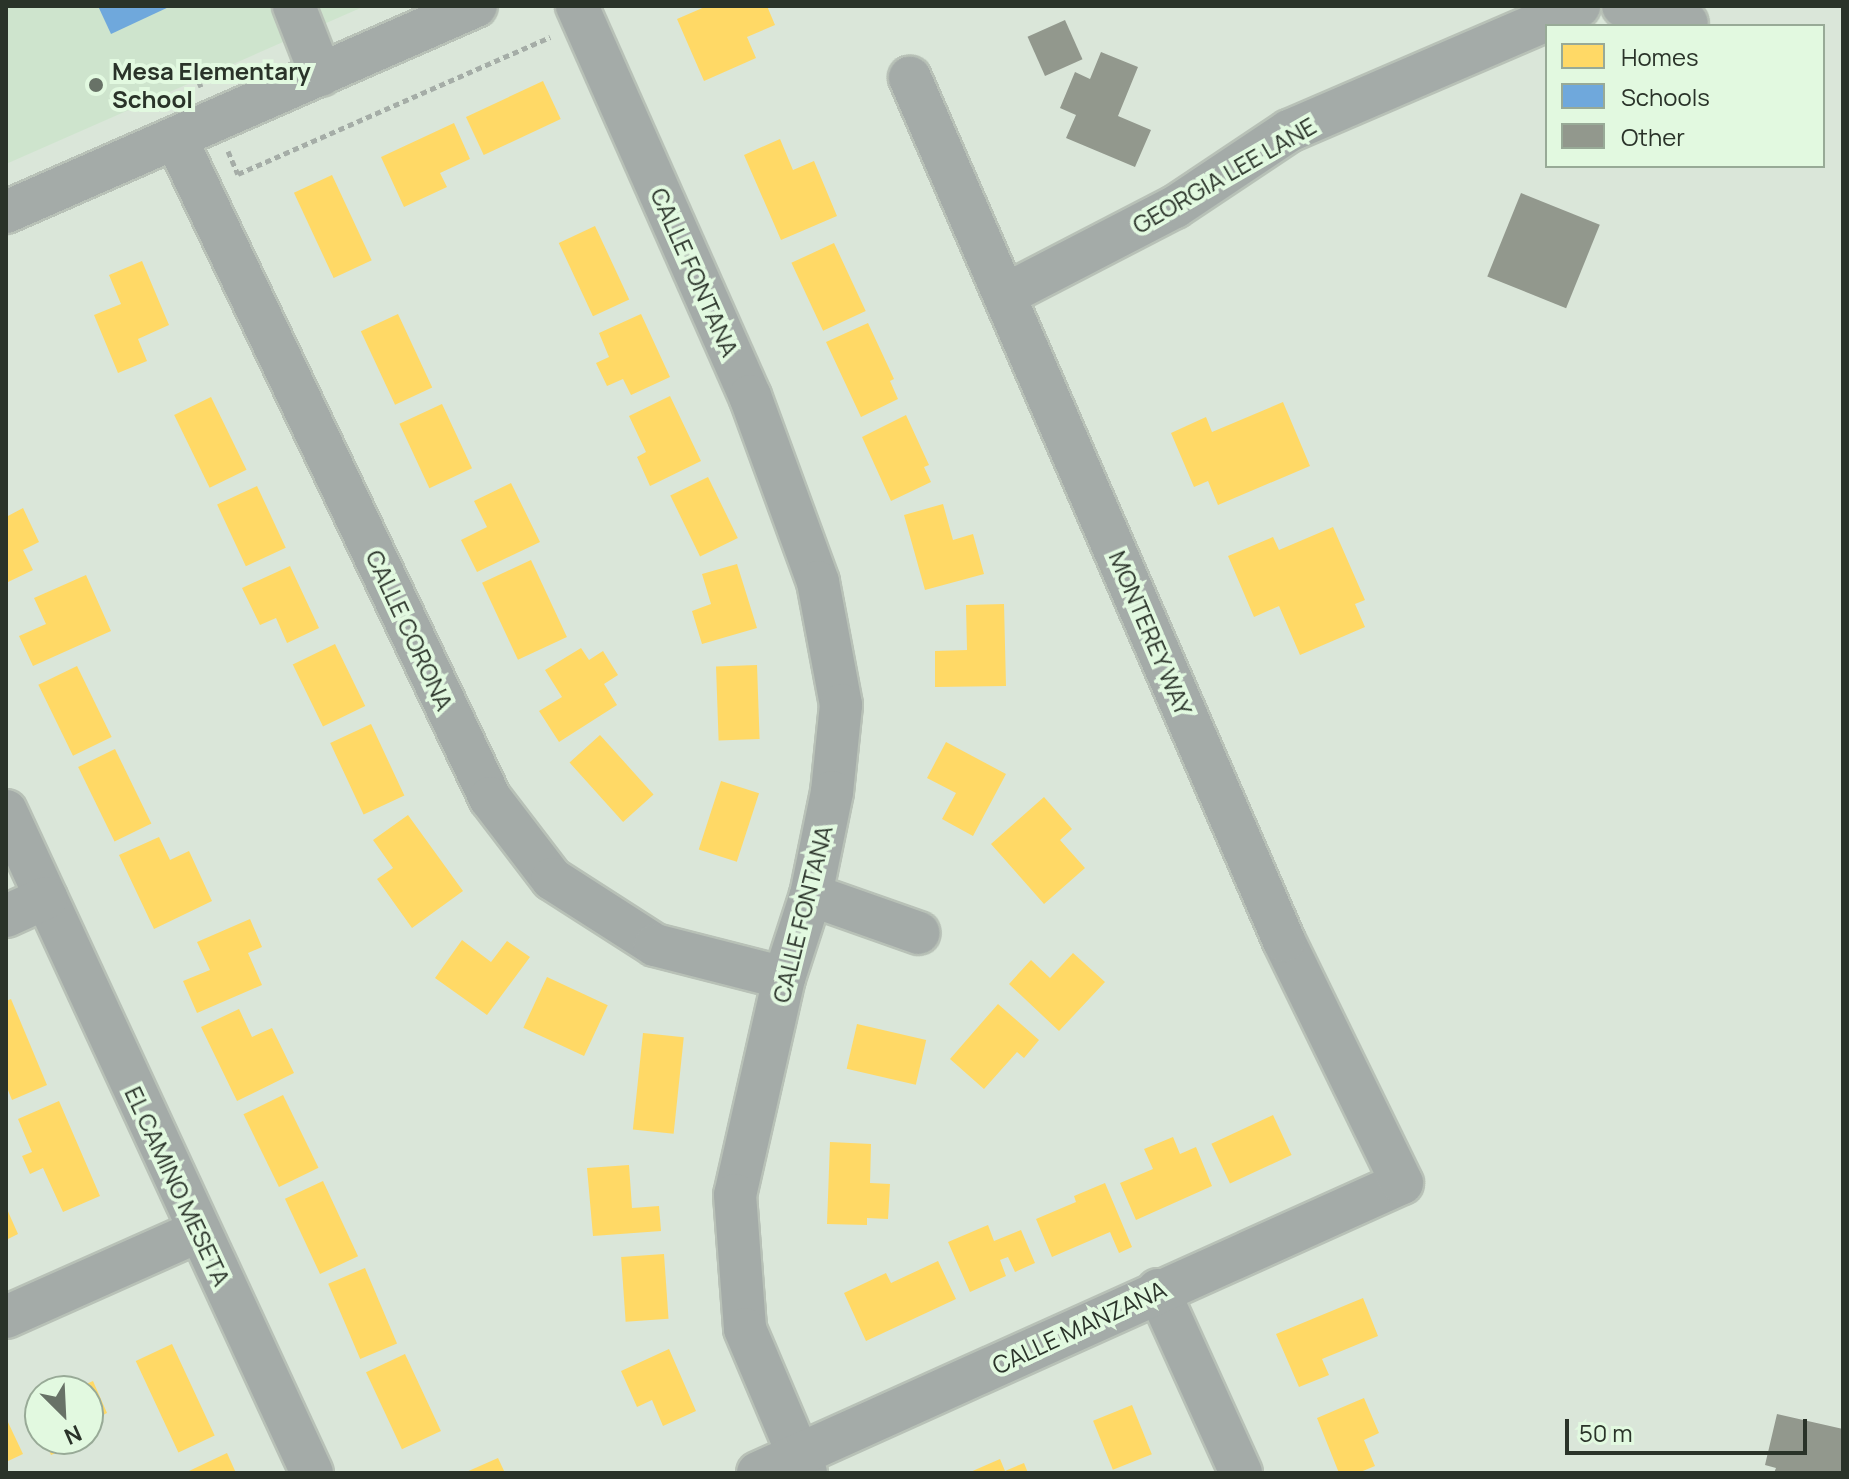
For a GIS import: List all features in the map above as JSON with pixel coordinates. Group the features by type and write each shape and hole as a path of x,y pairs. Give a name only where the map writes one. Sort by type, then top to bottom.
{"street":[{"path":"294,6 321,75"},
{"path":"6,212 476,6"},
{"name":"CALLE FONTANA","path":"577,6 750,396 818,582 841,705 832,792 811,895 784,978 735,1195 745,1329 802,1464"},
{"name":"GEORGIA LEE LANE","path":"1005,295 1175,207 1289,131 1579,6"},
{"path":"1623,6 1687,23"},
{"name":"MONTEREY WAY","path":"910,78 1284,941 1402,1183"},
{"name":"CALLE CORONA","path":"176,139 490,798 552,879 655,945 784,978"},
{"name":"EL CAMINO MESETA","path":"6,811 312,1473"},
{"path":"811,895 919,933"},
{"path":"6,916 46,898"},
{"name":"CALLE MANZANA","path":"758,1473 802,1464 1158,1290 1402,1183"},
{"path":"6,1317 199,1231"},
{"path":"1158,1290 1241,1473"}],"path":[{"path":"195,72 238,174 551,36 558,50"}],"shaded area":[{"name":"Mesa Elementary School","path":"6,6 365,6 6,164"}],"building: Homes":[{"path":"707,6 767,6 775,25 747,37 756,58 704,81 677,19"},
{"path":"543,81 561,119 484,155 466,117"},
{"path":"454,123 470,159 440,173 447,187 404,207 381,157"},
{"path":"780,139 793,170 814,161 837,216 781,240 744,155"},
{"path":"332,175 372,260 334,278 294,193"},
{"path":"595,226 629,299 593,316 559,243"},
{"path":"834,243 866,311 823,331 791,263"},
{"path":"142,261 169,325 138,339 147,361 118,373 94,315 121,304 109,275"},
{"path":"398,314 432,387 395,405 361,331"},
{"path":"641,314 670,377 631,395 623,379 607,386 596,363 609,357 599,333"},
{"path":"868,323 894,379 890,381 898,399 861,417 826,342"},
{"path":"670,396 701,461 650,486 637,457 646,452 629,416"},
{"path":"211,397 247,470 210,488 174,415"},
{"path":"1283,402 1310,466 1218,505 1208,481 1194,487 1171,433 1206,417 1212,432"},
{"path":"442,404 472,468 429,488 399,424"},
{"path":"906,415 929,465 924,467 931,482 891,501 862,437"},
{"path":"708,477 738,538 700,557 670,495"},
{"path":"511,483 540,542 477,572 461,540 487,527 474,501"},
{"path":"257,486 286,548 246,566 217,505"},
{"path":"943,504 953,540 973,534 984,574 925,590 904,515"},
{"path":"23,508 39,542 23,550 33,570 6,583 6,517"},
{"path":"1333,527 1365,600 1355,604 1365,627 1300,655 1279,606 1254,617 1228,556 1273,537 1279,550"},
{"path":"531,560 567,637 518,660 482,583"},
{"path":"737,564 757,628 702,644 692,611 711,604 702,574"},
{"path":"290,566 319,628 287,643 276,618 260,625 242,588"},
{"path":"86,575 111,631 33,666 19,636 46,624 34,598"},
{"path":"1004,604 1006,686 935,687 935,651 967,650 966,605"},
{"path":"335,644 365,706 323,727 293,665"},
{"path":"581,648 589,660 603,651 618,675 604,684 617,705 559,742 539,711 562,697 545,670"},
{"path":"757,665 760,739 719,740 716,666"},
{"path":"77,666 112,737 73,756 38,685"},
{"path":"371,724 404,796 364,815 330,743"},
{"path":"600,735 654,794 623,822 570,762"},
{"path":"946,742 1006,774 973,836 942,819 956,793 927,778"},
{"path":"115,749 151,824 115,842 78,767"},
{"path":"721,781 759,793 737,862 699,849"},
{"path":"1044,797 1072,829 1060,840 1085,868 1044,904 991,844"},
{"path":"408,815 463,891 412,928 377,879 393,868 373,840"},
{"path":"159,837 170,860 189,851 212,901 154,929 119,855"},
{"path":"250,919 262,947 248,953 262,985 197,1013 183,981 210,970 197,942"},
{"path":"462,940 491,962 507,941 530,957 487,1015 435,978"},
{"path":"1073,953 1105,982 1059,1031 1009,984 1031,960 1050,978"},
{"path":"547,977 608,1005 584,1056 523,1028"},
{"path":"11,999 47,1085 12,1100 6,1085 6,1001"},
{"path":"998,1004 1039,1040 1024,1058 1017,1052 984,1089 950,1059"},
{"path":"239,1009 252,1037 272,1028 294,1073 237,1101 201,1027"},
{"path":"857,1024 926,1040 916,1085 847,1069"},
{"path":"643,1033 684,1037 674,1134 633,1129"},
{"path":"283,1095 319,1168 279,1187 243,1114"},
{"path":"59,1101 100,1196 63,1212 43,1168 30,1174 22,1156 32,1152 18,1119"},
{"path":"1273,1115 1292,1155 1230,1184 1211,1144"},
{"path":"1173,1137 1180,1154 1196,1147 1212,1186 1136,1220 1120,1183 1153,1169 1144,1149"},
{"path":"830,1142 871,1144 870,1183 890,1184 888,1219 867,1218 867,1225 827,1224"},
{"path":"629,1165 632,1208 659,1206 661,1231 593,1236 587,1168"},
{"path":"323,1181 358,1256 320,1274 285,1199"},
{"path":"1105,1183 1132,1247 1119,1253 1110,1232 1052,1257 1036,1219 1076,1202 1074,1196"},
{"path":"6,1207 18,1234 6,1240"},
{"path":"988,1225 994,1241 1021,1230 1035,1263 1015,1272 1008,1257 1000,1260 1006,1276 970,1292 948,1242"},
{"path":"664,1254 669,1319 626,1322 621,1257"},
{"path":"938,1261 956,1299 866,1341 844,1293 886,1273 891,1283"},
{"path":"365,1268 397,1343 360,1359 328,1284"},
{"path":"1363,1298 1378,1336 1322,1359 1329,1375 1299,1387 1276,1334"},
{"path":"172,1344 215,1436 178,1452 136,1361"},
{"path":"669,1349 696,1411 663,1426 652,1400 637,1407 621,1371"},
{"path":"405,1354 441,1431 402,1449 366,1372"},
{"path":"1364,1398 1379,1433 1364,1440 1375,1466 1358,1473 1339,1473 1317,1418"},
{"path":"1132,1405 1152,1454 1113,1470 1093,1421"},
{"path":"6,1418 23,1454 6,1462"},
{"path":"227,1453 236,1473 190,1473 189,1471"},
{"path":"498,1458 505,1473 464,1473"},
{"path":"1000,1459 1005,1471 1024,1463 1028,1473 968,1473"}],"building: Schools":[{"path":"98,6 171,6 111,34"}],"building: Other":[{"path":"1065,20 1082,59 1045,76 1028,37"},
{"path":"1101,52 1138,67 1118,116 1151,130 1135,167 1066,138 1076,115 1060,108 1075,72 1090,79"},
{"path":"1521,193 1600,225 1566,308 1487,276"},
{"path":"1777,1414 1843,1429 1843,1473 1774,1473 1776,1468 1765,1465"}],"place":[{"name":"Mesa Elementary School","path":"96,85"}]}
